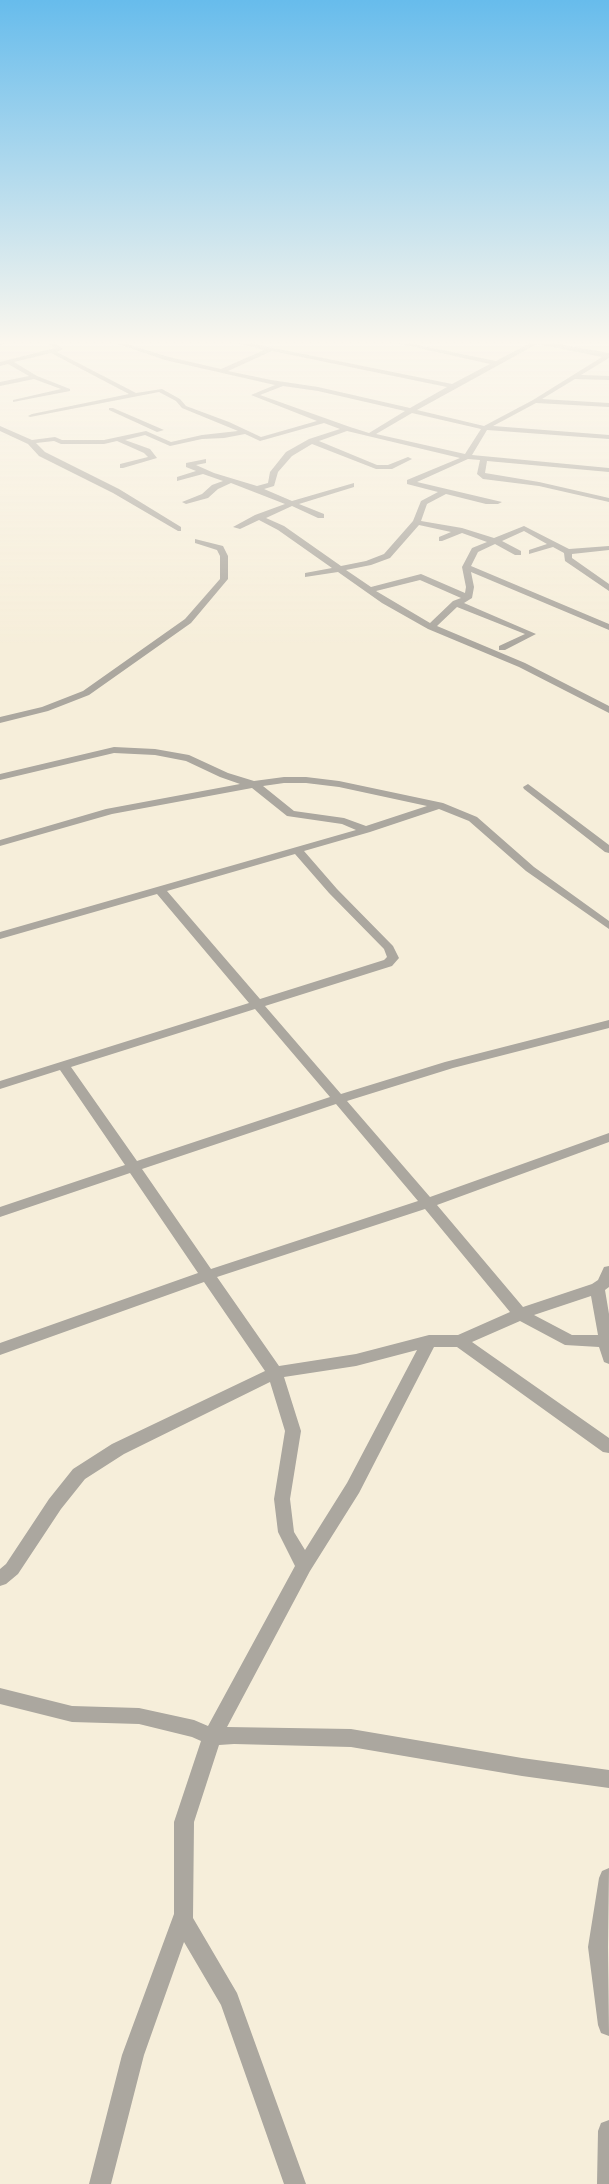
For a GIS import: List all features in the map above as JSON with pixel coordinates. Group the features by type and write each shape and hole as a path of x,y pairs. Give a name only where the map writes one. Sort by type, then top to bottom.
{"street":[{"path":"32,443 42,454 116,491 178,529"},
{"path":"123,466 153,458 147,451 127,443"},
{"path":"257,489 272,484 274,472 289,454 309,443"},
{"path":"317,443 376,467 389,466 408,459"},
{"path":"405,443 467,457 609,470"},
{"path":"475,443 467,457 410,482 486,502 498,502"},
{"path":"484,459 481,474 486,477 539,484 609,500"},
{"path":"203,461 189,465 201,472 257,489 321,516"},
{"path":"180,478 201,472"},
{"path":"186,502 206,496 215,487 230,481"},
{"path":"237,527 291,504 351,485"},
{"path":"308,575 341,569 387,556 417,522 424,503 444,491"},
{"path":"595,496 609,493"},
{"path":"258,517 281,528 385,601 431,627 522,665 609,710"},
{"path":"417,522 459,531 462,530 495,541 518,553"},
{"path":"468,598 470,587 466,567 475,550 524,528 568,552 609,548"},
{"path":"442,539 459,531"},
{"path":"0,720 45,709 86,693 188,622 224,579 224,556 220,548 198,541"},
{"path":"532,552 555,544"},
{"path":"568,552 568,559 609,588"},
{"path":"466,567 609,627"},
{"path":"369,590 421,577 468,598"},
{"path":"431,627 456,604 468,598"},
{"path":"456,604 532,634 502,648"},
{"path":"0,777 99,753 129,750 189,758 224,775 255,785 291,814 344,821 366,830"},
{"path":"0,843 110,811 154,801 284,780 306,780 339,784 439,805 473,818 530,869 609,926"},
{"path":"528,787 609,850"},
{"path":"0,936 366,830 439,805"},
{"path":"0,1085 388,963 393,958 389,948 333,891 297,850"},
{"path":"160,890 428,1203 505,1294 520,1314 570,1341 608,1341"},
{"path":"0,1212 338,1098 450,1065 609,1024"},
{"path":"63,1065 275,1373 293,1431 282,1499 286,1532 304,1566"},
{"path":"0,1349 208,1275 428,1203 609,1137"},
{"path":"0,1579 16,1564 55,1504 79,1474 118,1449 275,1373 356,1360 429,1341 460,1341 520,1314 597,1288 604,1283 609,1271"},
{"path":"597,1288 608,1341 609,1358"},
{"path":"100,2184 133,2055 184,1916 184,1822 212,1737 304,1566 353,1488 429,1341"},
{"path":"460,1341 609,1447"},
{"path":"0,1696 72,1714 138,1716 194,1728 212,1737 234,1735 351,1738 522,1767 609,1779"},
{"path":"609,1878 598,1947 609,2025"},
{"path":"182,1920 230,2000 295,2184"},
{"path":"608,2184 609,2131"}]}
